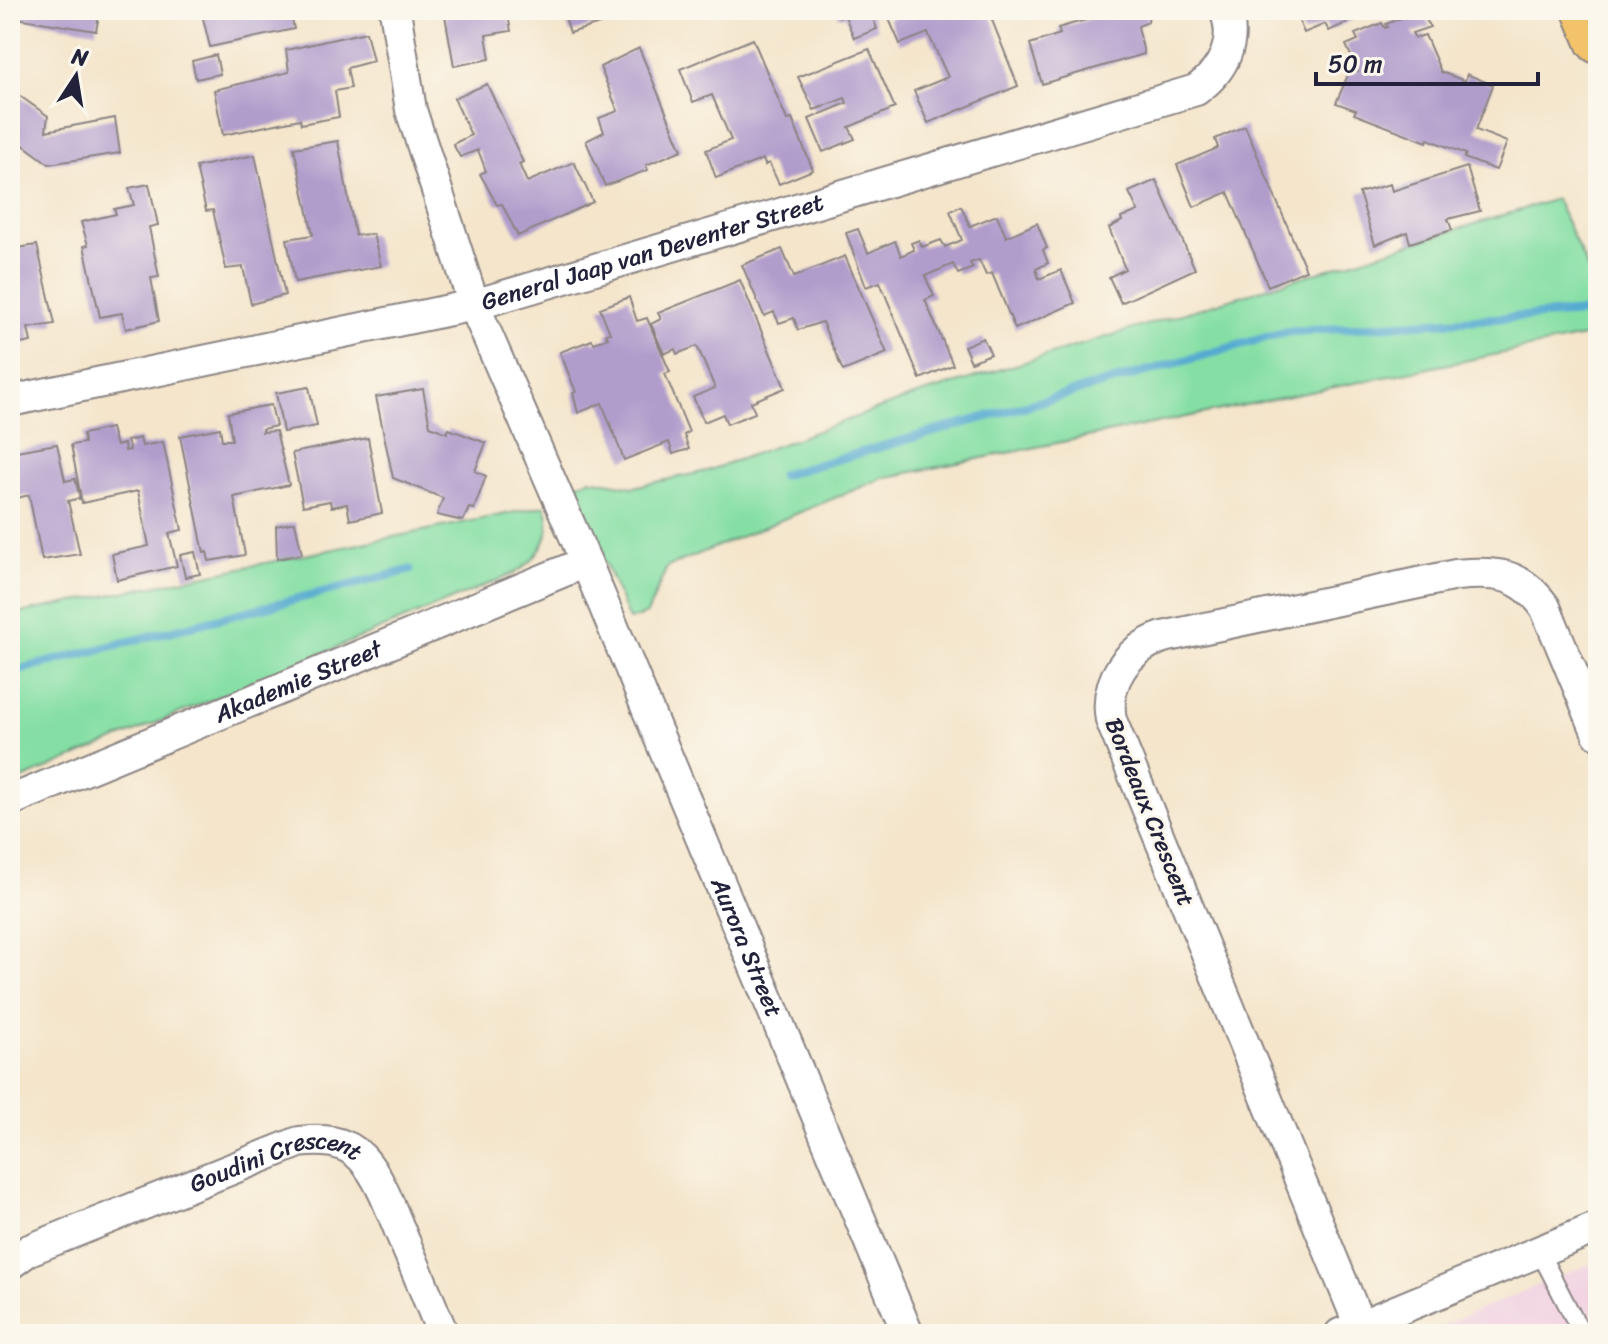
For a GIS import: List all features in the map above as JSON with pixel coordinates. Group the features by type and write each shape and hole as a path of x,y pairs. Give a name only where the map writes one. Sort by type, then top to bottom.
{"main road":[{"path":"1585,10 1598,41"}],"street":[{"name":"Aurora Street","path":"395,10 411,110 474,305 586,562 908,1334"},
{"name":"General Jaap van Deventer Street","path":"10,401 474,305 1196,90 1219,70 1226,56 1231,35 1225,10"},
{"name":"Akademie Street","path":"10,801 586,562"},
{"name":"Bordeaux Crescent","path":"1350,1330 1111,720 1108,702 1114,682 1135,651 1145,643 1163,637 1456,575 1484,572 1505,575 1535,593 1545,607 1598,734"},
{"name":"Goudini Crescent","path":"10,1264 29,1250 299,1142 338,1142 361,1157 373,1173 387,1199 443,1334"},
{"path":"1350,1330 1598,1227"}],"lane":[{"path":"1539,1251 1582,1334"}],"shaded area":[{"path":"1598,1261 1598,1334 1422,1334 1553,1279"}],"green space":[{"path":"1556,199 1598,291 1598,334 883,478 667,567 647,614 629,620 573,486 590,479 633,487 707,471 911,397"},
{"path":"545,506 548,526 543,545 531,561 515,573 10,784 10,615"}],"building":[{"path":"10,10 100,10 96,31 10,17"},
{"path":"201,10 290,10 294,29 210,47"},
{"path":"444,10 507,10 511,31 486,35 490,59 454,66"},
{"path":"563,10 608,10 612,20 570,33"},
{"path":"836,10 870,10 877,29 854,38 845,16 839,17"},
{"path":"909,10 988,10 1018,86 928,123 914,91 948,77 928,33 900,44 889,19"},
{"path":"1102,10 1149,10 1148,22 1138,26 1144,54 1042,84 1030,44 1060,34 1058,28 1103,15"},
{"path":"1294,10 1359,10 1361,16 1329,31 1325,24 1304,33"},
{"path":"1421,10 1430,27 1412,33 1415,38 1425,35 1441,72 1465,81 1467,74 1493,85 1476,130 1507,142 1496,170 1428,139 1427,142 1354,114 1356,110 1336,103 1348,75 1358,71 1346,45 1358,40 1355,34 1382,23 1385,28 1388,27 1386,24"},
{"path":"366,32 373,61 347,68 351,88 335,91 339,117 301,124 300,119 223,135 214,90 289,72 286,50"},
{"path":"753,39 787,120 792,119 813,170 779,184 769,163 765,165 763,159 716,178 706,150 731,140 712,95 693,102 680,69"},
{"path":"639,48 682,150 646,165 648,170 605,186 586,141 604,132 599,118 618,111 600,67"},
{"path":"869,49 895,108 849,127 855,139 823,152 809,119 847,103 845,98 814,110 798,77"},
{"path":"216,55 220,74 196,79 192,61"},
{"path":"487,84 523,162 519,164 527,182 574,162 593,202 518,236 502,204 497,205 480,174 486,171 478,150 460,157 453,144 471,135 454,98"},
{"path":"10,89 48,116 46,131 115,118 120,153 49,164 10,135"},
{"path":"1245,126 1306,270 1268,286 1228,192 1194,207 1177,165 1218,148 1215,139"},
{"path":"338,141 355,235 373,234 381,266 295,282 287,239 313,235 294,148"},
{"path":"255,155 285,295 251,304 243,267 226,269 213,210 206,211 196,167"},
{"path":"1467,167 1480,211 1448,219 1452,230 1410,243 1407,232 1375,245 1359,193 1390,184 1392,191"},
{"path":"1156,180 1195,269 1121,303 1109,277 1125,269 1109,228 1122,221 1121,218 1138,211 1129,192"},
{"path":"149,184 158,225 149,227 159,277 151,278 159,321 126,329 122,313 100,317 81,222 116,214 114,209 134,205 129,188"},
{"path":"961,206 970,226 997,215 1006,237 1037,223 1047,248 1043,250 1048,263 1036,269 1039,279 1061,270 1075,303 1015,329 992,273 986,275 979,260 970,263 973,268 958,274 953,264 925,276 934,296 925,300 953,365 920,379 880,282 866,287 846,233 858,229 868,253 895,241 901,256 914,250 911,243 919,240 922,247 941,240 945,247 962,240 950,211"},
{"path":"17,239 18,248 37,245 55,324 28,328 31,342 10,346 10,240"},
{"path":"782,249 794,277 845,256 887,353 843,371 822,322 798,330 794,318 779,323 774,312 764,316 742,265"},
{"path":"740,280 785,388 751,402 755,413 727,424 723,414 704,422 693,397 715,388 697,346 677,354 675,349 664,354 651,324 661,319 658,313"},
{"path":"629,297 637,321 647,318 670,372 665,374 689,432 684,435 689,449 673,454 669,442 624,460 602,403 578,413 573,393 576,392 560,352 592,340 594,343 608,338 606,334 610,333 600,308"},
{"path":"983,338 991,354 971,362 964,346"},
{"path":"309,387 317,426 283,432 276,393"},
{"path":"423,389 430,426 447,433 449,429 486,443 475,471 486,476 474,509 469,508 463,521 437,515 443,498 393,478 376,397"},
{"path":"271,405 276,426 262,429 262,432 276,431 289,485 234,497 245,555 209,561 207,552 204,553 180,436 220,428 222,440 232,440 228,413"},
{"path":"111,428 116,446 124,444 125,451 130,450 127,441 140,438 142,446 163,442 182,530 169,533 177,566 117,580 112,554 149,546 138,491 82,503 71,445 84,443 83,434"},
{"path":"368,438 382,513 350,520 347,504 331,507 330,501 303,506 292,453"},
{"path":"57,444 65,481 75,479 80,498 68,501 80,554 42,560 29,495 10,500 10,452"},
{"path":"295,522 302,554 277,559 276,526"},
{"path":"195,552 200,574 185,577 180,555"}],"waterway":[{"path":"782,475 1285,332 1578,313 1598,309"},
{"path":"10,672 410,570"}]}
